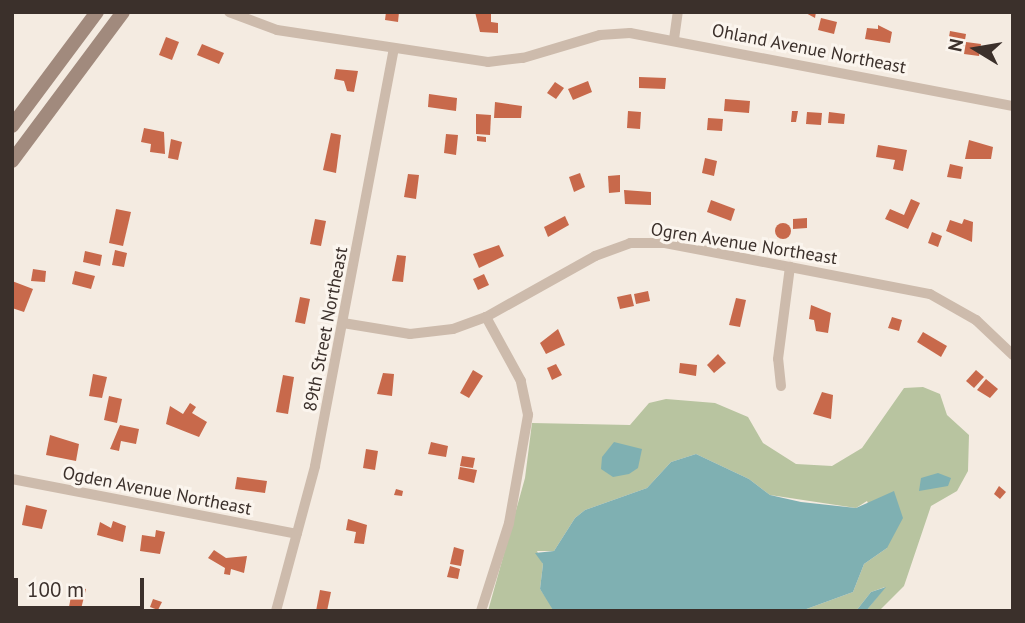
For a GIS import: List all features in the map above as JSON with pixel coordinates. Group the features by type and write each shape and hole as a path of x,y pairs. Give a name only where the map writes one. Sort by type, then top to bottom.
{"main road":[{"path":"12,126 97,12"},
{"path":"12,161 122,12"}],"street":[{"name":"Ohland Avenue Northeast","path":"229,12 276,30 394,49 501,61 611,33 674,39 1013,106"},
{"path":"674,39 678,12"},
{"name":"89th Street Northeast","path":"276,611 315,466 394,49"},
{"name":"Ogren Avenue Northeast","path":"343,323 410,334 453,329 486,317 595,256 631,243 665,243 903,287 944,299 976,320 1012,352"},
{"path":"781,386 778,359 790,267"},
{"path":"481,611 515,497 528,415 521,381 486,317"},
{"name":"Ogden Avenue Northeast","path":"12,479 297,534"}],"green space":[{"path":"923,387 940,394 947,415 969,435 968,471 957,491 931,506 904,586 879,611 866,611 885,587 871,592 856,611 801,611 853,592 864,564 887,548 867,501 856,508 770,495 749,479 696,454 671,462 647,488 585,510 575,518 554,551 537,551 543,564 540,589 555,611 488,611 525,478 532,423 630,425 649,403 666,399 715,403 748,417 763,443 796,464 832,466 862,448 904,388"}],"water":[{"path":"614,442 642,449 638,468 629,474 613,477 601,469 602,457"},
{"path":"696,454 749,479 770,495 801,502 856,508 894,491 903,518 887,548 864,564 853,592 801,611 553,610 540,589 543,564 535,553 554,551 575,518 585,510 647,488 671,462"},
{"path":"938,473 951,478 948,486 919,491 921,478"},
{"path":"886,587 866,611 856,611 871,592"}],"building":[{"path":"386,12 399,12 398,22 385,20"},
{"path":"475,12 491,13 491,22 498,23 498,33 480,32"},
{"path":"804,12 816,12 815,18"},
{"path":"821,18 837,22 834,34 818,30"},
{"path":"878,25 892,32 890,43 865,39 867,28 878,29"},
{"path":"950,31 966,34 964,46 948,43"},
{"path":"166,37 179,42 172,60 159,55"},
{"path":"966,42 981,44 979,56 964,54"},
{"path":"202,44 224,53 219,64 197,55"},
{"path":"336,69 358,71 354,92 347,91 344,81 334,79"},
{"path":"639,77 666,78 665,89 639,88"},
{"path":"588,81 592,92 573,100 568,89"},
{"path":"555,82 564,88 556,99 547,93"},
{"path":"429,94 457,98 456,111 428,107"},
{"path":"725,99 750,101 749,113 724,111"},
{"path":"495,102 522,106 521,118 494,118"},
{"path":"628,111 641,112 640,129 627,128"},
{"path":"792,111 798,111 796,122 791,122"},
{"path":"807,112 822,113 821,125 806,124"},
{"path":"829,112 845,114 844,124 828,123"},
{"path":"476,114 491,115 490,135 476,134"},
{"path":"708,118 723,119 722,131 707,130"},
{"path":"144,128 164,132 165,154 150,152 151,144 141,142"},
{"path":"331,133 341,135 336,173 323,170"},
{"path":"446,134 458,135 456,155 444,153"},
{"path":"477,136 486,137 486,142 477,141"},
{"path":"171,139 182,142 178,160 168,158"},
{"path":"969,140 993,147 991,159 965,159"},
{"path":"878,145 907,150 903,171 893,169 895,160 876,157"},
{"path":"705,158 717,161 714,176 702,173"},
{"path":"950,164 963,167 961,179 947,177"},
{"path":"580,173 585,187 574,192 569,177"},
{"path":"408,174 419,175 416,199 404,197"},
{"path":"620,175 620,192 609,193 608,176"},
{"path":"624,190 651,192 651,205 625,204"},
{"path":"911,199 920,203 908,229 885,219 890,209 904,215"},
{"path":"711,200 735,209 731,221 707,212"},
{"path":"116,209 131,212 123,246 109,243"},
{"path":"565,216 569,225 548,237 544,227"},
{"path":"807,218 807,228 793,229 793,219"},
{"path":"315,219 326,221 321,246 310,244"},
{"path":"964,219 973,222 972,242 946,231 950,220 962,224"},
{"path":"783,223 789,225 789,237 783,239 777,237 775,231 777,225"},
{"path":"932,232 942,236 938,247 928,243"},
{"path":"499,245 504,256 479,268 473,254"},
{"path":"115,250 127,253 124,267 112,265"},
{"path":"85,251 102,255 100,266 83,262"},
{"path":"397,255 406,256 403,282 392,281"},
{"path":"33,269 46,271 45,282 31,281"},
{"path":"75,271 95,276 91,289 72,284"},
{"path":"484,274 489,285 478,290 473,279"},
{"path":"12,281 33,289 24,312 12,308"},
{"path":"648,291 650,301 636,304 634,294"},
{"path":"631,294 634,306 620,309 617,297"},
{"path":"300,297 310,299 305,324 295,322"},
{"path":"736,298 746,300 740,327 729,325"},
{"path":"811,305 831,313 828,333 816,331 814,320 809,319"},
{"path":"892,317 902,320 899,331 888,328"},
{"path":"558,329 565,345 546,354 540,343"},
{"path":"923,332 947,346 941,357 917,342"},
{"path":"718,354 726,363 714,373 707,365"},
{"path":"680,363 697,365 696,376 679,373"},
{"path":"556,364 562,375 552,380 547,368"},
{"path":"473,370 483,376 469,398 460,393"},
{"path":"976,370 984,377 974,388 966,381"},
{"path":"383,373 394,374 392,396 377,394"},
{"path":"93,374 107,377 102,398 89,396"},
{"path":"283,375 294,377 288,414 276,412"},
{"path":"986,379 998,389 990,398 977,390"},
{"path":"822,392 833,395 831,419 813,414"},
{"path":"109,396 122,399 117,423 104,420"},
{"path":"190,403 196,407 192,413 207,422 199,437 166,424 170,406 183,414"},
{"path":"120,425 139,429 136,444 121,441 119,451 110,449"},
{"path":"50,435 79,444 76,461 46,455"},
{"path":"431,442 448,446 446,457 428,454"},
{"path":"366,449 378,451 375,470 363,468"},
{"path":"462,456 475,458 473,468 460,466"},
{"path":"460,467 477,470 474,483 458,479"},
{"path":"237,477 267,481 265,493 235,489"},
{"path":"999,486 1006,492 1000,499 994,494"},
{"path":"396,489 403,491 402,496 394,495"},
{"path":"26,505 47,510 42,529 22,525"},
{"path":"348,519 367,525 364,544 354,543 356,532 346,530"},
{"path":"113,521 126,526 123,542 97,535 100,522 111,528"},
{"path":"156,530 165,532 160,554 140,551 142,535 155,537"},
{"path":"454,547 464,550 461,566 450,564"},
{"path":"214,550 226,558 247,556 244,573 231,569 230,575 224,574 225,568 208,558"},
{"path":"450,566 460,569 458,579 447,577"},
{"path":"73,586 86,589 81,609 69,607"},
{"path":"320,590 331,592 327,611 316,611"},
{"path":"153,599 162,602 158,610 150,607"}]}
